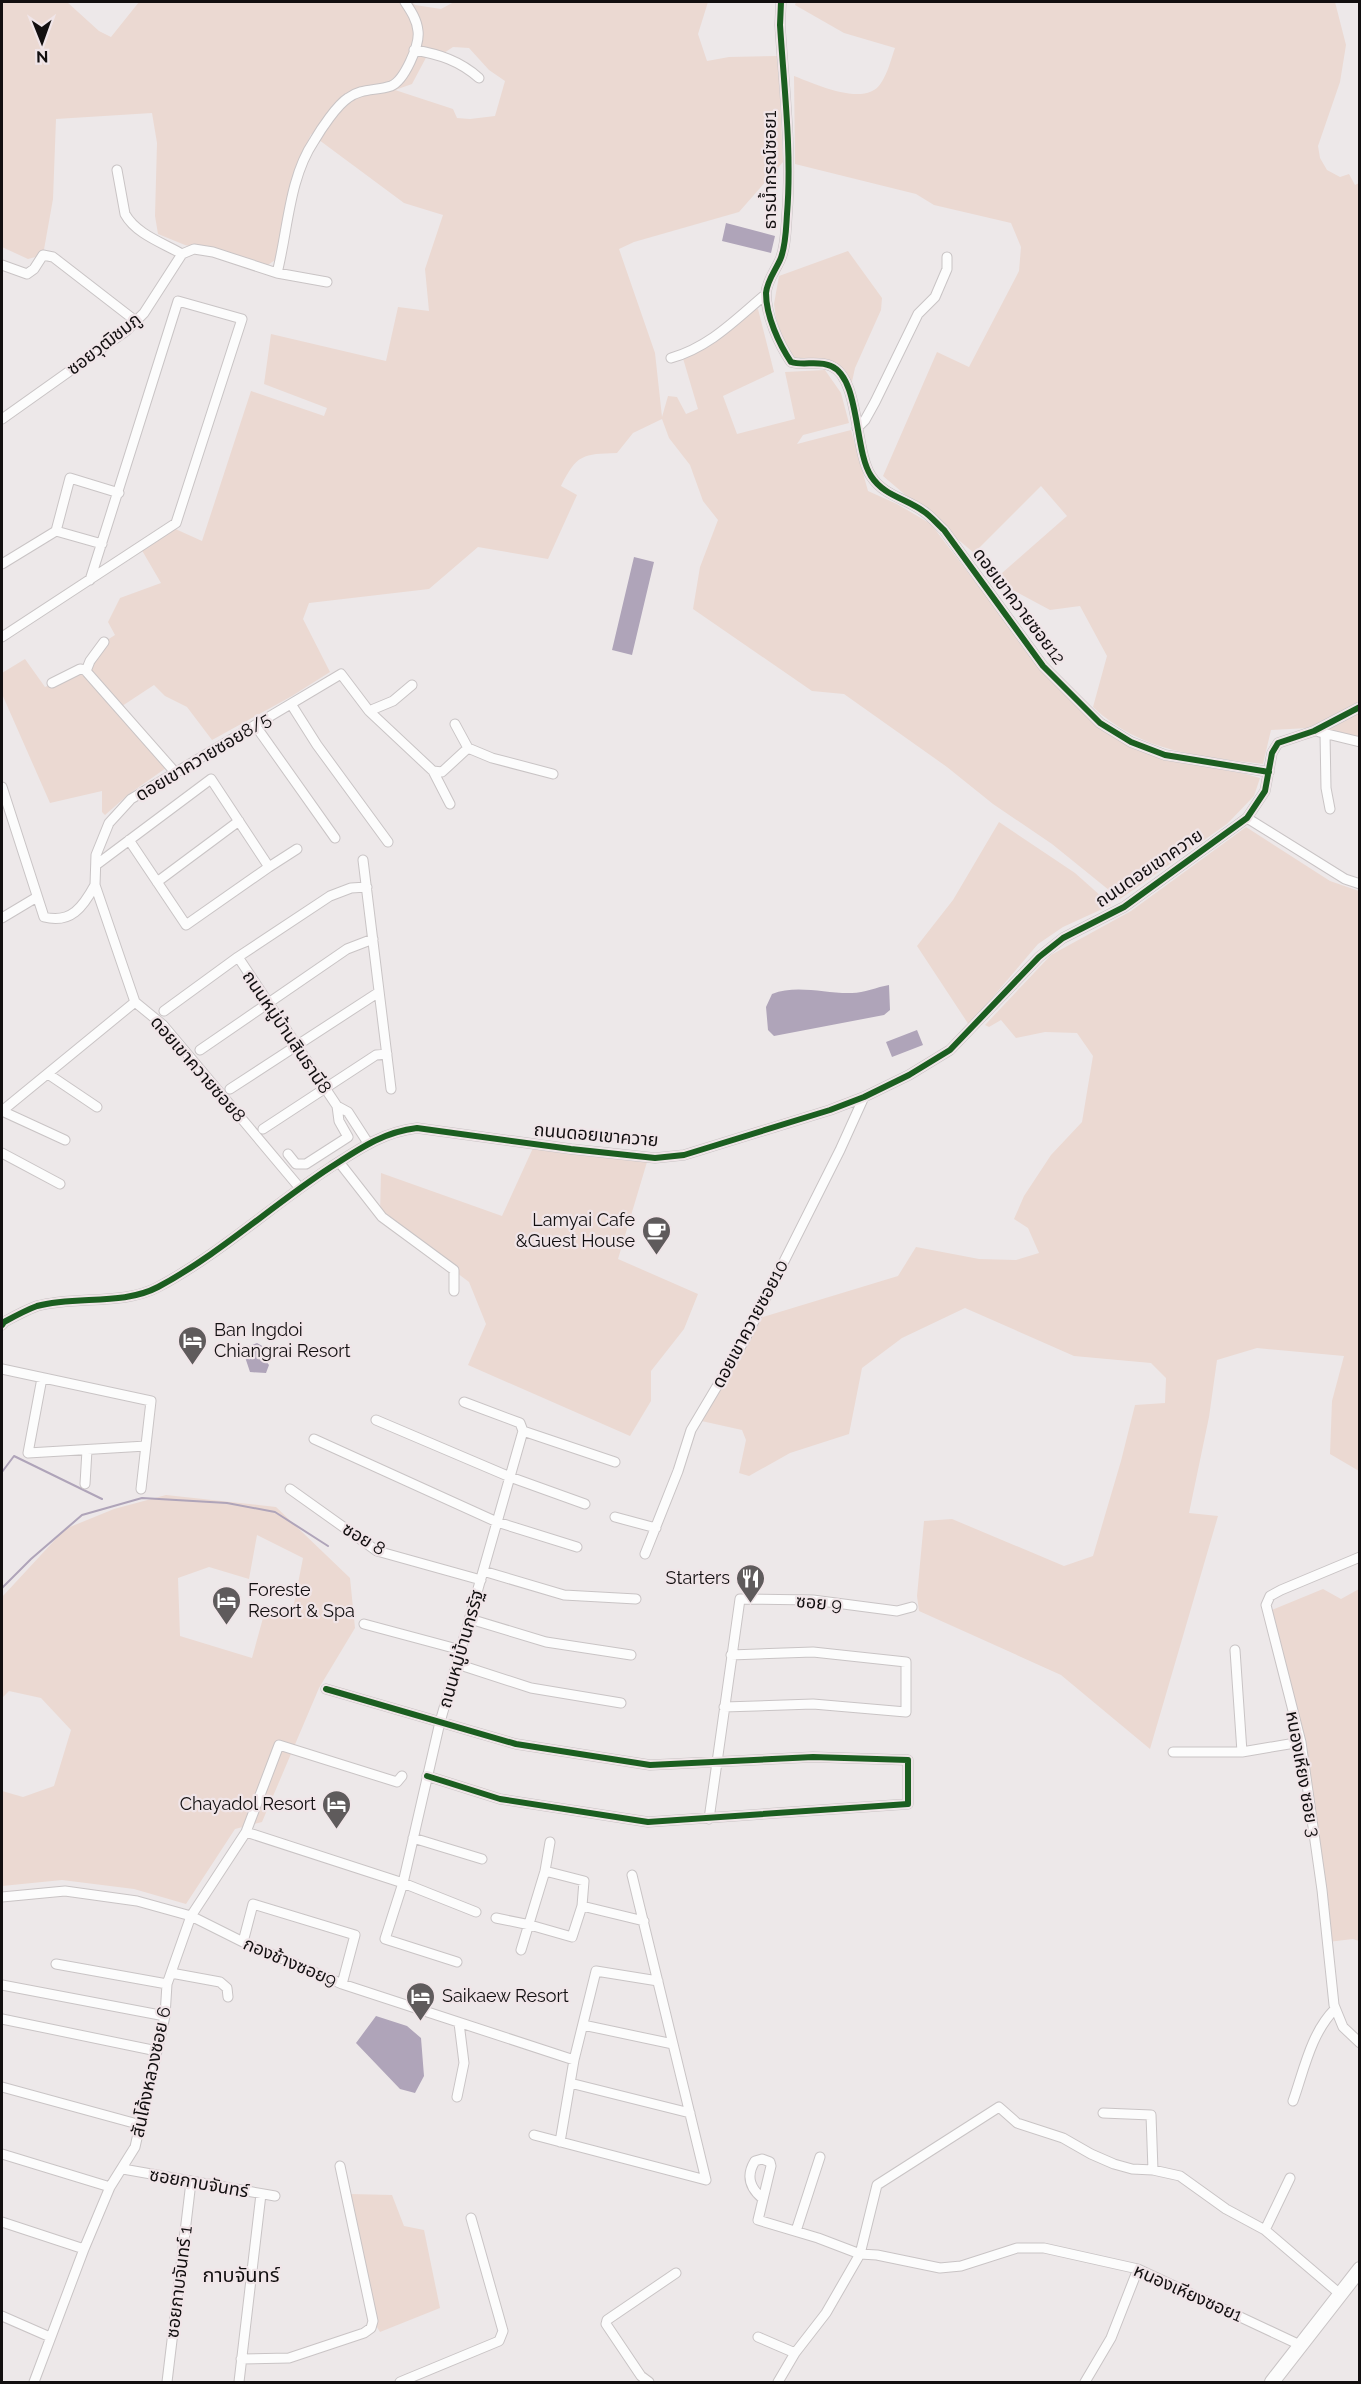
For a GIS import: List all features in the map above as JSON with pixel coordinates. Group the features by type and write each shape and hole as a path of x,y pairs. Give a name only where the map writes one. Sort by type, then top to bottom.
{"main road":[{"path":"1272,2382 1359,2269"}],"street":[{"path":"277,273 300,167 314,141 346,99 361,90 384,88 402,79 414,50 418,33 414,16 405,2"},
{"name":"ธารน้ำกรณ์ซอย1","path":"766,294 772,274 781,258 788,212 789,180 780,25 782,2"},
{"path":"414,50 441,55 468,69 479,78"},
{"path":"117,170 128,220 135,227 182,254 194,249 213,252 277,273 327,282"},
{"name":"ซอยวุฒิชมภู","path":"2,419 137,321 182,254"},
{"path":"2,265 27,274 34,269 43,255 53,257 137,321"},
{"path":"857,428 865,420 918,314 935,297 947,269 947,257"},
{"path":"671,358 690,353 707,343 766,294 772,321 784,352 791,362 807,365 821,363 841,372 849,387 857,428"},
{"path":"2,637 90,580 176,523 242,319 178,301 90,580"},
{"name":"ดอยเขาควายซอย12","path":"857,428 870,474 887,494 923,511 944,530 1043,666 1100,723 1131,742 1165,755 1269,772"},
{"path":"2,564 56,531 70,478 119,493"},
{"path":"56,531 102,544"},
{"path":"86,671 90,661 104,642"},
{"path":"52,683 80,669 86,671 174,771"},
{"name":"ดอยเขาควายซอย8/5","path":"135,1002 95,885 96,855 109,823 131,799 174,771 341,674 369,711"},
{"path":"412,685 393,701 369,711 433,771 450,804"},
{"path":"291,704 317,745 388,842"},
{"path":"1359,707 1314,731 1278,743 1272,753 1265,791 1247,818 1345,879 1359,884"},
{"path":"456,724 468,748 492,759 553,774"},
{"path":"255,725 335,838"},
{"path":"1314,731 1359,742"},
{"path":"1325,734 1326,788 1330,809"},
{"path":"433,771 442,772 468,748"},
{"path":"96,865 211,779 269,867"},
{"path":"2,787 44,917 57,921 73,915 95,885"},
{"name":"ถนนดอยเขาควาย","path":"2,1322 36,1306 137,1295 157,1288 199,1262 299,1187 368,1143 398,1131 417,1128 655,1158 684,1155 830,1110 909,1075 950,1050 1047,951 1063,938 1124,907 1247,818"},
{"path":"156,882 239,821"},
{"path":"129,840 186,925 297,849"},
{"path":"363,860 391,1089"},
{"path":"164,1011 238,957 330,896 351,888 367,887"},
{"path":"2,918 37,897"},
{"path":"200,1050 347,949 373,939"},
{"name":"ถนนหมู่บ้านสินธานี8","path":"238,957 337,1106"},
{"path":"230,1089 379,992"},
{"name":"ดอยเขาควายซอย8","path":"2,1111 135,1002 163,1025 299,1187"},
{"path":"263,1129 376,1055 387,1054"},
{"path":"48,1074 97,1107"},
{"name":"ดอยเขาควายซอย10","path":"645,1554 691,1430 744,1341 840,1150 864,1096"},
{"path":"337,1106 348,1112 368,1143"},
{"path":"288,1154 296,1164 306,1164 348,1137 339,1121 337,1106"},
{"path":"2,1111 65,1140"},
{"path":"2,1153 60,1184"},
{"path":"339,1162 380,1215 454,1270 454,1291"},
{"path":"2,1369 151,1401 141,1489"},
{"path":"42,1378 28,1453 146,1446"},
{"path":"464,1402 520,1423 523,1431 615,1462"},
{"path":"376,1420 510,1477 585,1504"},
{"name":"ถนนหมู่บ้านกรรัฐ","path":"457,1962 385,1939 403,1883 440,1722 523,1431"},
{"path":"314,1439 497,1522 578,1547"},
{"path":"85,1484 87,1450"},
{"name":"ซอย 8","path":"290,1489 377,1551 564,1595 636,1599"},
{"path":"615,1517 656,1528"},
{"name":"หนองเหียง ซอย 3","path":"1359,1557 1281,1590 1270,1596 1266,1602 1301,1742 1322,1890 1335,2009 1343,2027 1359,2043"},
{"name":"ซอย 9","path":"731,1655 740,1599 813,1600 897,1611 912,1607"},
{"path":"470,1619 546,1642 631,1655"},
{"path":"364,1624 461,1650"},
{"path":"1235,1650 1242,1752"},
{"path":"709,1819 717,1764 724,1707 731,1655 813,1652 906,1662 906,1712 813,1704 724,1707"},
{"path":"457,1664 531,1688 621,1703"},
{"path":"326,1689 516,1744 650,1765 717,1764 813,1758 908,1760 908,1804 648,1822 500,1799 427,1776"},
{"path":"1173,1752 1242,1752 1301,1742"},
{"name":"สันโค้งหลวงซอย 6","path":"34,2382 110,2187 135,2147 165,2016 167,1984 191,1916 246,1832 279,1745 397,1782 402,1776"},
{"path":"246,1832 403,1883 476,1912"},
{"path":"413,1838 482,1859"},
{"path":"521,1950 545,1871 550,1842"},
{"path":"496,1918 572,1937 582,1906 584,1881 545,1871"},
{"path":"534,2135 706,2180 632,1875"},
{"name":"กองช้างซอย9","path":"2,1898 65,1891 137,1901 191,1916 243,1942 342,1984 574,2060"},
{"path":"243,1942 253,1904 355,1935 342,1984"},
{"path":"582,1906 644,1922"},
{"path":"56,1964 167,1984"},
{"path":"560,2142 574,2060 596,1971 658,1981"},
{"path":"171,1973 220,1982 227,1988 228,1997"},
{"path":"2,1985 165,2016"},
{"path":"1293,2101 1315,2037 1323,2021 1335,2009"},
{"path":"2,2019 157,2052"},
{"path":"457,2097 464,2063 459,2023"},
{"path":"583,2025 673,2044"},
{"path":"570,2083 690,2112"},
{"path":"2,2087 141,2125"},
{"path":"778,2382 795,2353 824,2316 860,2254 877,2185 999,2107 1017,2123 1063,2138 1114,2164 1180,2176 1226,2209 1265,2230 1340,2294"},
{"path":"1103,2113 1151,2115 1153,2170"},
{"path":"2,2154 110,2187"},
{"path":"796,2231 820,2157"},
{"path":"241,2359 290,2358 364,2333 371,2328 373,2321 340,2166"},
{"name":"ซอยกาบจันทร์","path":"123,2169 275,2196"},
{"path":"1265,2230 1290,2178"},
{"name":"ซอยกาบจันทร์ 1","path":"167,2382 191,2182"},
{"path":"239,2382 261,2194"},
{"name":"หนองเหียงซอย1","path":"763,2199 758,2220 860,2254 878,2255 940,2268 961,2266 1017,2248 1044,2248 1138,2269 1300,2345"},
{"path":"400,2382 417,2379 499,2341 502,2331 471,2218"},
{"path":"2,2222 84,2249"},
{"path":"1085,2382 1111,2338 1138,2269"},
{"path":"649,2382 641,2376 606,2324 607,2320 676,2273"},
{"path":"2,2316 50,2337"},
{"path":"758,2337 795,2353"}],"shaded area":[{"path":"2,2 67,2 99,31 111,37 139,2 412,2 415,5 441,9 454,2 708,2 698,34 707,61 729,57 778,56 783,162 739,212 634,242 619,249 655,353 662,417 668,396 677,397 686,414 698,409 682,355 747,312 758,309 774,372 723,396 737,434 795,419 785,372 825,370 841,393 849,423 803,435 797,444 851,430 868,491 897,504 931,524 1034,659 1118,739 1159,758 1260,778 1254,796 1227,824 1120,899 1052,844 993,804 947,767 844,694 812,691 693,609 700,567 718,520 703,501 690,465 669,438 662,419 633,433 617,453 589,455 572,467 561,486 577,495 548,559 478,547 429,589 309,603 303,619 330,672 292,696 212,740 187,707 165,696 154,685 119,708 86,671 104,642 115,635 108,622 120,598 161,583 140,547 171,527 202,541 251,391 324,416 327,408 264,384 271,334 386,361 398,307 429,311 425,269 443,215 404,203 311,134 298,164 275,260 268,265 185,245 158,234 155,216 157,143 152,113 56,119 53,199 43,255 28,259 2,247","holes":["453,47 469,48 489,70 505,81 495,116 457,118 453,109 395,90 412,84 429,52 441,55"]},
{"path":"796,2 1335,2 1346,45 1340,82 1318,146 1320,158 1327,170 1340,177 1349,174 1355,185 1359,183 1359,703 1308,728 1271,730 1263,764 1172,750 1131,734 1093,707 1107,656 1080,606 1050,610 994,580 1067,516 1041,486 974,553 883,476 937,352 969,367 1019,271 1021,247 1011,223 934,205 916,194 795,164 794,76 840,92 864,94 874,90 881,83 895,48 844,33 795,5"},
{"path":"726,223 775,236 771,253 722,241"},
{"path":"848,251 882,298 881,310 855,368 851,386 845,370 833,362 795,359 786,352 774,304 779,276"},
{"path":"634,557 654,562 632,655 612,650"},
{"path":"25,659 45,687 81,672 166,768 129,794 105,815 102,812 102,791 50,803 2,694 2,673"},
{"path":"1359,707 1359,741 1314,731"},
{"path":"999,822 1075,873 1111,905 1063,927 1038,944 969,1025 917,946 953,900"},
{"path":"1246,827 1330,881 1359,891 1359,1471 1330,1454 1332,1401 1344,1356 1257,1348 1217,1360 1209,1417 1189,1513 1218,1516 1150,1749 1061,1675 919,1611 917,1596 924,1521 952,1519 1064,1566 1093,1556 1135,1405 1165,1403 1166,1378 1151,1363 1074,1356 965,1308 902,1338 862,1368 849,1434 790,1453 749,1476 739,1473 746,1440 742,1430 697,1420 753,1323 763,1317 898,1276 916,1247 979,1259 1016,1260 1039,1253 1028,1228 1014,1219 1024,1196 1051,1155 1082,1122 1093,1056 1077,1033 1045,1032 1016,1038 1001,1020 989,1027 985,1025 1051,955 1131,911"},
{"path":"889,985 890,1010 884,1015 774,1036 768,1030 766,1007 772,994 791,990 857,993"},
{"path":"917,1030 923,1045 892,1057 886,1042"},
{"path":"533,1148 647,1162 618,1259 698,1294 684,1329 651,1371 651,1401 630,1436 468,1365 486,1324 469,1282 380,1215 381,1173 502,1216"},
{"path":"257,1343 264,1347 265,1360 269,1365 266,1373 250,1372 245,1357 247,1347"},
{"path":"166,1495 276,1507 350,1578 355,1628 319,1688 262,1822 235,1829 186,1904 134,1889 62,1880 2,1886 2,1791 23,1797 54,1786 71,1730 41,1698 9,1691 2,1698 2,1597 65,1529 114,1509","holes":["257,1535 303,1558 292,1614 266,1607 252,1658 180,1636 178,1578 209,1567 249,1579"]},
{"path":"1323,1589 1341,1599 1359,1589 1359,1941 1353,1939 1328,1942 1299,1735 1267,1612"},
{"path":"376,2016 407,2026 421,2038 424,2076 415,2093 400,2089 356,2043"},
{"path":"350,2194 392,2195 404,2226 424,2230 440,2308 380,2332 375,2324"}],"waterway":[{"path":"2,1472 14,1456 102,1499"},
{"path":"2,1588 31,1559 82,1515 142,1498 227,1503 275,1512 328,1546"}],"cycle path":[{"path":"781,2 780,25 789,167 786,231 780,260 766,293 768,311 774,329 791,362 826,364 840,373 852,399 866,464 876,483 929,515 944,530 1043,666 1100,723 1131,742 1165,755 1269,772"},
{"path":"2,1325 37,1306 129,1296 158,1287 203,1260 351,1154 393,1133 417,1128 655,1158 684,1155 830,1110 864,1097 909,1075 950,1050 1039,957 1063,938 1124,907 1247,818 1265,791 1272,753 1278,743 1314,731 1360,707"},
{"path":"326,1689 516,1744 650,1765 813,1757 908,1760 908,1804 648,1822 500,1799 427,1776"}],"place":[{"name":"Lamyai Cafe &Guest House","path":"656,1256"},
{"name":"Ban Ingdoi Chiangrai Resort","path":"193,1366"},
{"name":"Starters","path":"751,1604"},
{"name":"Foreste Resort & Spa","path":"227,1626"},
{"name":"Chayadol Resort","path":"337,1830"},
{"name":"Saikaew Resort","path":"421,2022"}],"district":[{"name":"กาบจันทร์","path":"241,2275"}]}
